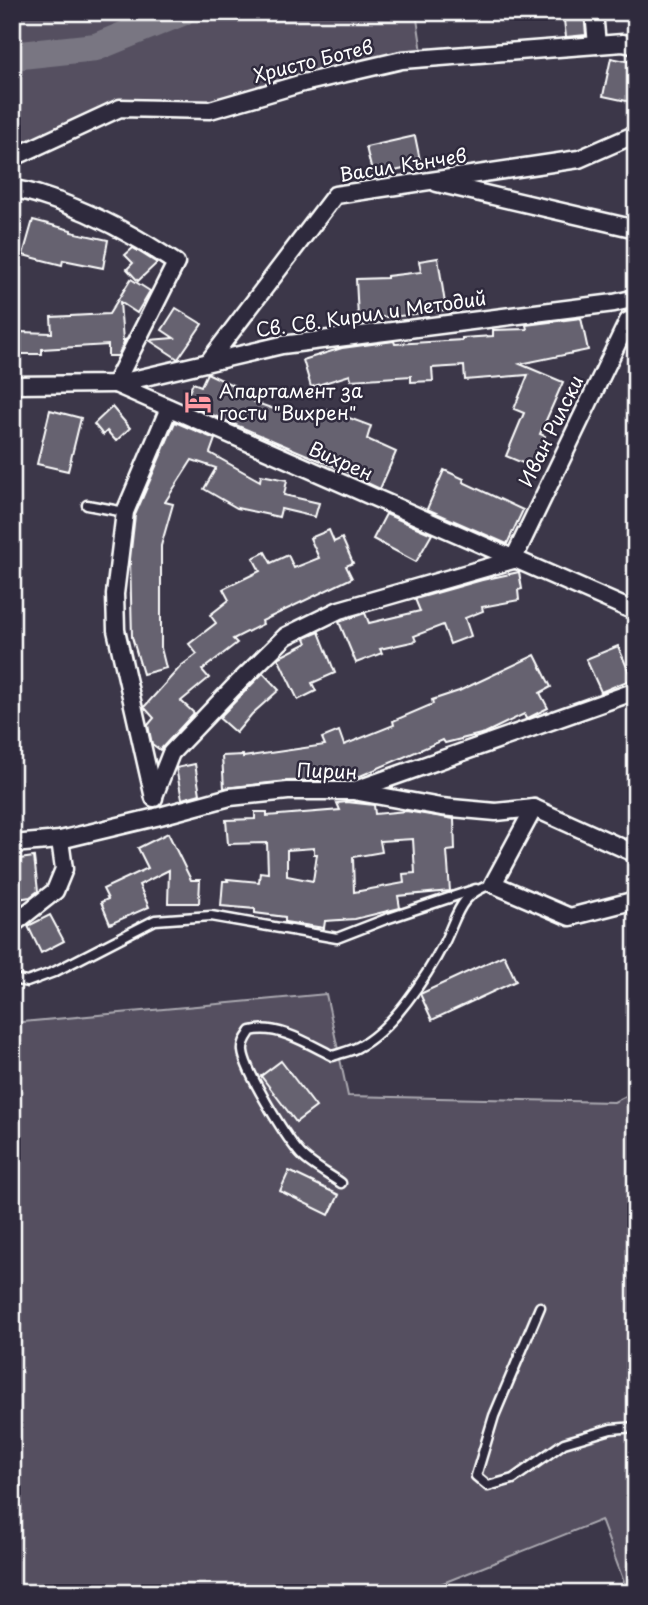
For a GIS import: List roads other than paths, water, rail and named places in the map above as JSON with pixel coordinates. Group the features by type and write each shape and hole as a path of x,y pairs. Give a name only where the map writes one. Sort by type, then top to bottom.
{"street":[{"path":"594,12 597,45"},
{"name":"Христо Ботев","path":"12,159 120,108 210,110 303,83 402,60 623,43 636,46"},
{"name":"Васил Кънчев","path":"209,361 335,195 579,159 636,134"},
{"path":"429,181 636,229"},
{"path":"12,190 25,190 88,212 136,236 176,263 115,384 12,385"},
{"name":"Св. Св. Кирил и Методий","path":"115,384 282,345 636,298"},
{"path":"614,303 632,322"},
{"name":"Иван Рилски","path":"513,560 632,322"},
{"name":"Вихрен","path":"115,384 636,612"},
{"path":"156,817 116,630 114,594 125,512 169,408"},
{"path":"153,796 171,753 286,636 339,610 513,560"},
{"path":"353,791 636,691"},
{"name":"Пирин","path":"12,844 60,840 229,797 288,791 353,791 441,807 496,812 534,808"},
{"path":"636,854 534,808 493,884 570,917 636,900"},
{"path":"12,925 55,891 64,869 60,840"}],"lane":[{"path":"88,505 125,512"},
{"path":"12,979 27,982 54,972 155,920 211,916 337,938 493,884"},
{"path":"341,1183 298,1152 271,1110 246,1063 244,1042 251,1031 262,1028 301,1040 333,1056 359,1047 384,1027 425,974 444,942 456,913 475,889"},
{"path":"540,1307 494,1416 476,1476 488,1486 513,1479 564,1443 611,1429 636,1427"}],"waterway":[{"path":"12,56 96,47 182,12"}],"place":[{"name":"Апартамент за гости \"Вихрен\"","path":"198,402"}]}
